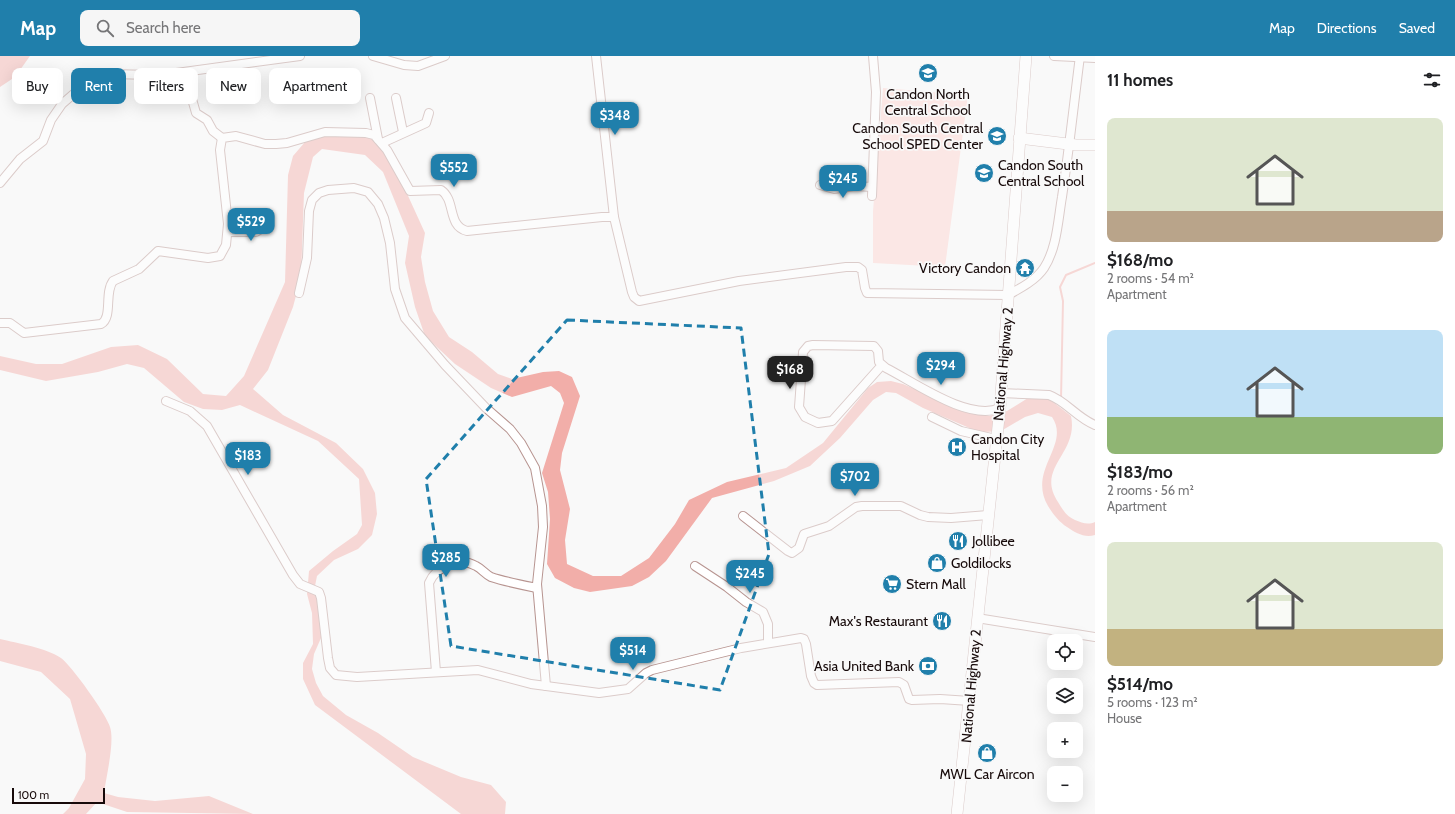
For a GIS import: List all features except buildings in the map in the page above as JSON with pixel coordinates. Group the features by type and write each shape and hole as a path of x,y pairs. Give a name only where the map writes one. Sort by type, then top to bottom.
{"main road":[{"name":"National Highway 2","path":"958,814 977,618 1000,409 1026,56"},
{"path":"1020,138 1069,144 1095,145"}],"street":[{"path":"198,71 300,56"},
{"path":"373,56 404,65 418,66 445,56"},
{"path":"596,56 614,217 634,297 639,301 739,280 846,267 858,267 862,270 867,293 1008,295 1024,286 1040,273 1050,254 1059,216 1080,57"},
{"path":"820,185 834,189 855,186 872,192 876,92 873,56"},
{"path":"1054,56 1095,58"},
{"path":"0,183 20,159 42,141 51,120 62,104 92,78 111,74 134,75"},
{"path":"370,98 380,141 410,191 423,192 435,189 445,192 448,197 456,225 462,230 614,217"},
{"path":"396,98 403,132"},
{"path":"193,104 196,113 207,120 213,131 222,138 236,136 265,144 276,144 286,143 314,134 336,132 366,133 380,141"},
{"path":"380,141 426,123 430,113"},
{"path":"0,323 12,324 24,333 101,324 104,323 107,316 109,289 113,281 139,270 158,251 208,258 220,256 226,245 228,232 227,205 223,190 220,150 222,138"},
{"path":"299,293 307,258 308,216 312,200 320,193 328,190 354,188 368,192 378,204 384,218 390,243 395,289 405,318 445,365 486,408 510,429 521,443 535,468 540,491 543,527 538,562 537,588 546,686"},
{"path":"228,232 256,232 267,225"},
{"path":"882,365 832,421 818,424 801,413 799,400 803,352 808,346 874,346 878,351 879,362 882,365 936,394 965,408 989,412 1000,409"},
{"path":"1001,393 1039,393 1056,397 1078,416 1095,425"},
{"path":"166,401 190,411 207,426 297,581 304,586 319,592 330,668 336,675 357,677 478,670 546,686 598,693 628,689 646,673 652,670 794,638 804,639 811,676 814,683 817,685 899,682 904,685 909,699 912,700 970,700"},
{"path":"932,417 961,431 996,437"},
{"path":"744,516 788,552 792,553 799,548 804,534 829,526 856,507 901,506 928,517 951,518 988,515"},
{"path":"436,672 429,583 439,571 452,563 470,564 476,566 493,578 537,588"},
{"path":"695,566 727,587 746,602 763,612 768,624 768,643"},
{"path":"977,618 1095,637"}],"highlighted area":[{"path":"567,320 741,328 769,554 720,690 451,646 426,479"}],"shaded area":[{"path":"0,56 30,56 21,68 12,68 12,79 0,87"},
{"path":"883,88 968,95 945,267 873,263 873,211"},
{"path":"321,136 367,136 380,145 399,176 425,233 421,257 425,282 433,311 449,337 472,352 498,374 512,379 543,372 559,371 572,377 580,396 562,453 560,470 570,509 565,540 567,564 593,576 621,576 649,558 675,524 689,500 727,482 786,468 823,443 868,388 877,382 891,381 903,384 963,410 989,416 1007,411 1028,398 1048,398 1071,416 1072,429 1069,441 1054,469 1051,479 1052,490 1058,502 1069,517 1083,523 1095,522 1095,535 1087,536 1080,534 1064,525 1056,518 1048,506 1043,493 1042,481 1056,438 1056,427 1052,417 1038,413 1025,417 1001,431 984,432 974,430 923,408 896,393 886,392 873,400 840,438 810,466 774,481 712,498 666,561 649,577 632,586 590,592 574,588 555,578 547,564 550,519 548,492 542,473 564,403 560,393 551,386 512,397 491,388 455,364 425,336 415,307 405,263 409,236 383,172 365,155 322,149 313,157 304,193 301,277 293,307 268,370 253,389 283,415 336,443 363,469 375,493 377,514 372,535 358,549 334,560 317,576 314,591 320,603 321,638 314,654 312,669 316,683 323,696 346,715 378,733 413,757 461,777 491,785 506,802 505,814 461,814 315,705 303,679 303,663 313,644 312,613 307,594 309,571 357,534 362,525 359,479 318,441 240,405 222,410 203,409 184,402 144,368 127,364 98,372 46,381 0,370 0,356 36,364 62,364 111,347 138,345 167,359 203,394 226,396 244,376 285,282 288,175 293,156 305,142"},
{"path":"0,639 23,644 55,654 66,662 96,702 110,727 111,733 110,760 104,793 118,797 155,801 209,796 253,814 127,812 97,802 86,814 63,814 69,808 85,779 86,754 70,699 41,672 0,661"}],"waterway":[{"path":"1061,399 1063,301 1060,287 1066,275 1095,263"}],"place":[{"name":"Candon North Central School","path":"928,73"},
{"name":"Candon South Central School SPED Center","path":"997,136"},
{"name":"Candon South Central School","path":"984,173"},
{"name":"Victory Candon","path":"1025,268"},
{"name":"Candon City Hospital","path":"957,447"},
{"name":"Jollibee","path":"958,541"},
{"name":"Goldilocks","path":"937,563"},
{"name":"Stern Mall","path":"892,584"},
{"name":"Max's Restaurant","path":"942,621"},
{"name":"Asia United Bank","path":"928,666"},
{"name":"MWL Car Aircon","path":"987,753"}]}
